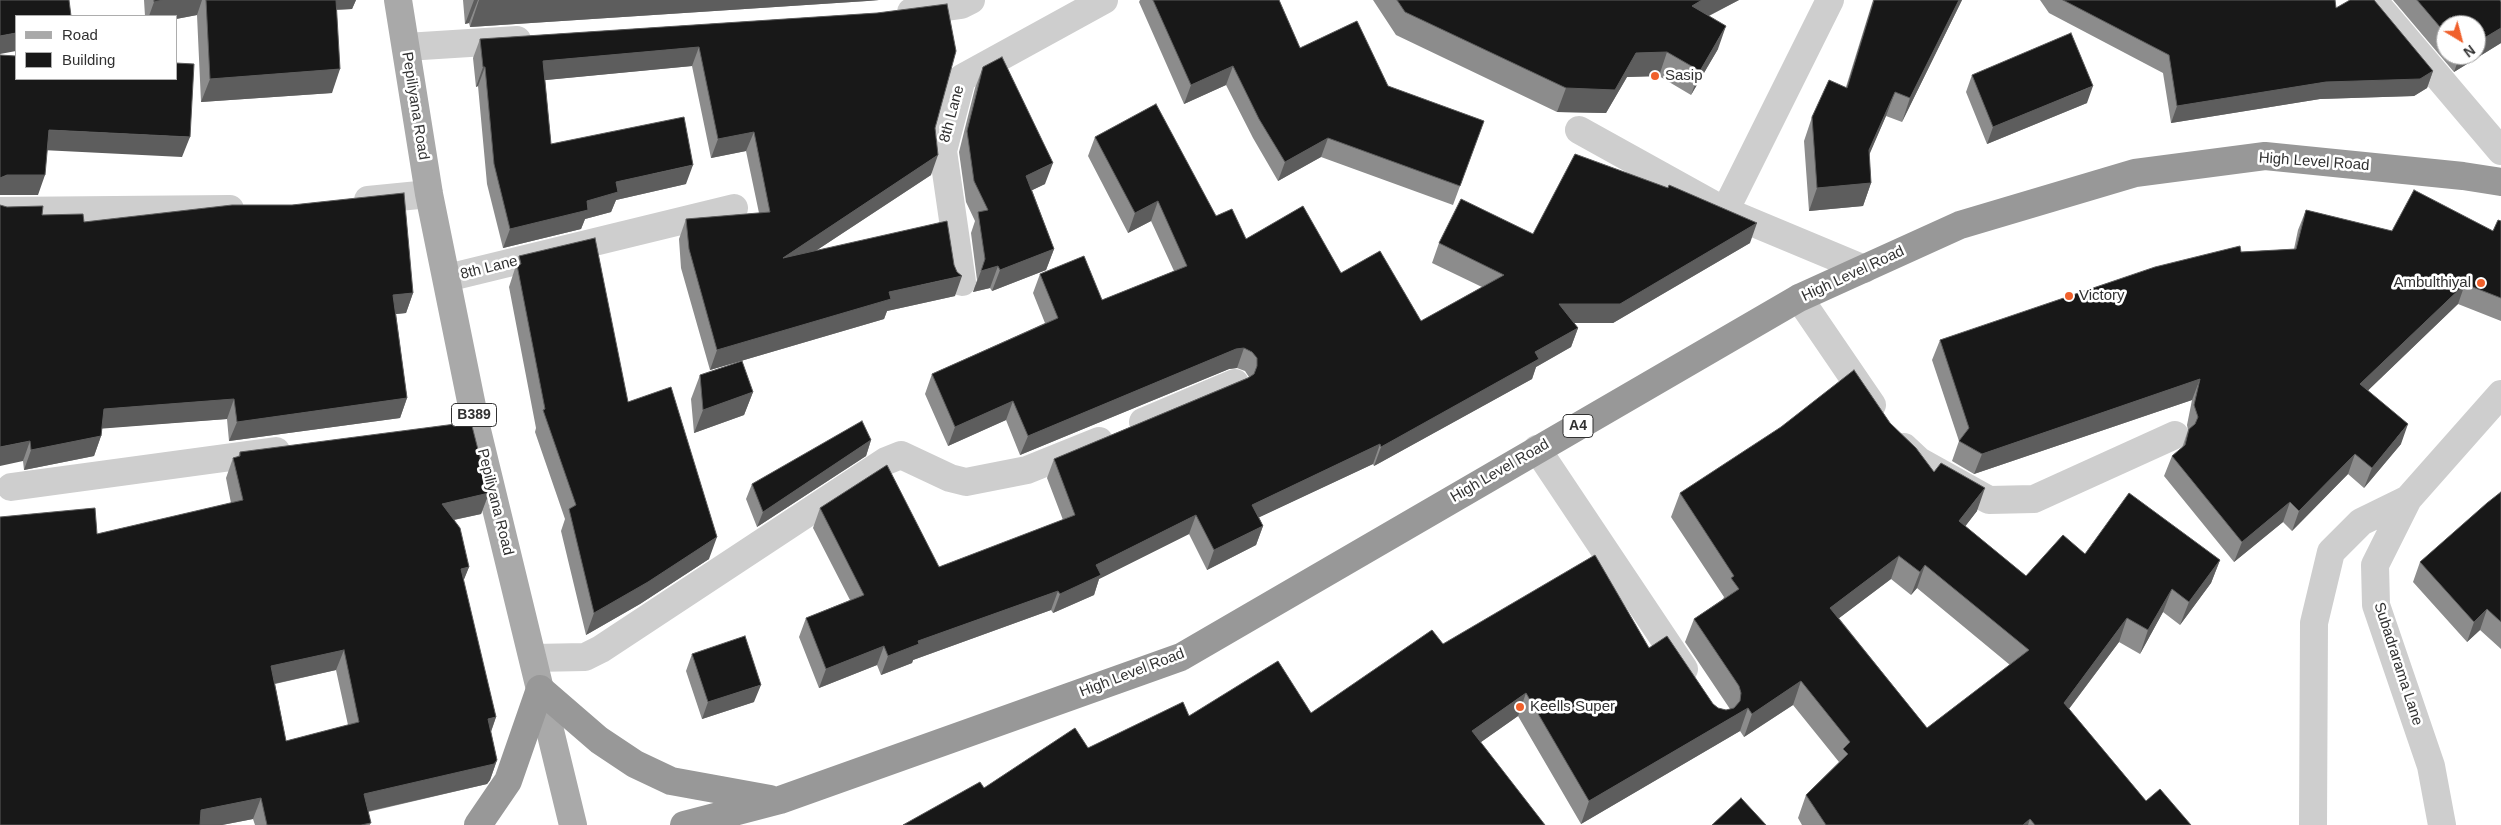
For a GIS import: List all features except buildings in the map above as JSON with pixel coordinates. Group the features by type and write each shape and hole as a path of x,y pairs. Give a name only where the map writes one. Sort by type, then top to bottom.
{"highway":[{"name":"High Level Road","path":"684,825 780,800 1181,657 1799,298 1960,224 2135,173 2265,156 2463,176 2501,182"},
{"path":"478,825 508,781 540,689 599,740 635,764 671,781 780,800"}],"main road":[{"name":"Pepiliyana Road","path":"398,0 429,194 476,426 573,825"}],"street":[{"path":"888,15 961,5 971,0"},
{"name":"8th Lane","path":"962,282 943,151 962,78 1104,0"},
{"path":"1726,212 1830,0"},
{"path":"2373,0 2501,151"},
{"path":"406,47 544,38"},
{"path":"1579,130 1726,212 1864,269"},
{"path":"342,203 429,194"},
{"name":"8th Lane","path":"447,278 734,208"},
{"path":"0,211 254,209"},
{"path":"1799,298 1894,437 1918,461 1989,500 2034,499 2175,435"},
{"path":"533,658 585,657 601,649 886,461 901,455 950,478 966,482 1027,470 1235,383"},
{"name":"Subadrarama Lane","path":"2442,825 2431,766 2376,605 2375,565 2408,499 2501,394"},
{"path":"449,428 476,426"},
{"path":"12,487 304,447"},
{"path":"1537,449 1700,694"},
{"path":"2313,825 2314,623 2331,552 2361,522 2408,499"}],"place":[{"name":"Sasip","path":"1655,76"},
{"name":"Ambulthiyal","path":"2481,283"},
{"name":"Victory","path":"2069,296"},
{"name":"Keells Super","path":"1520,707"}]}
